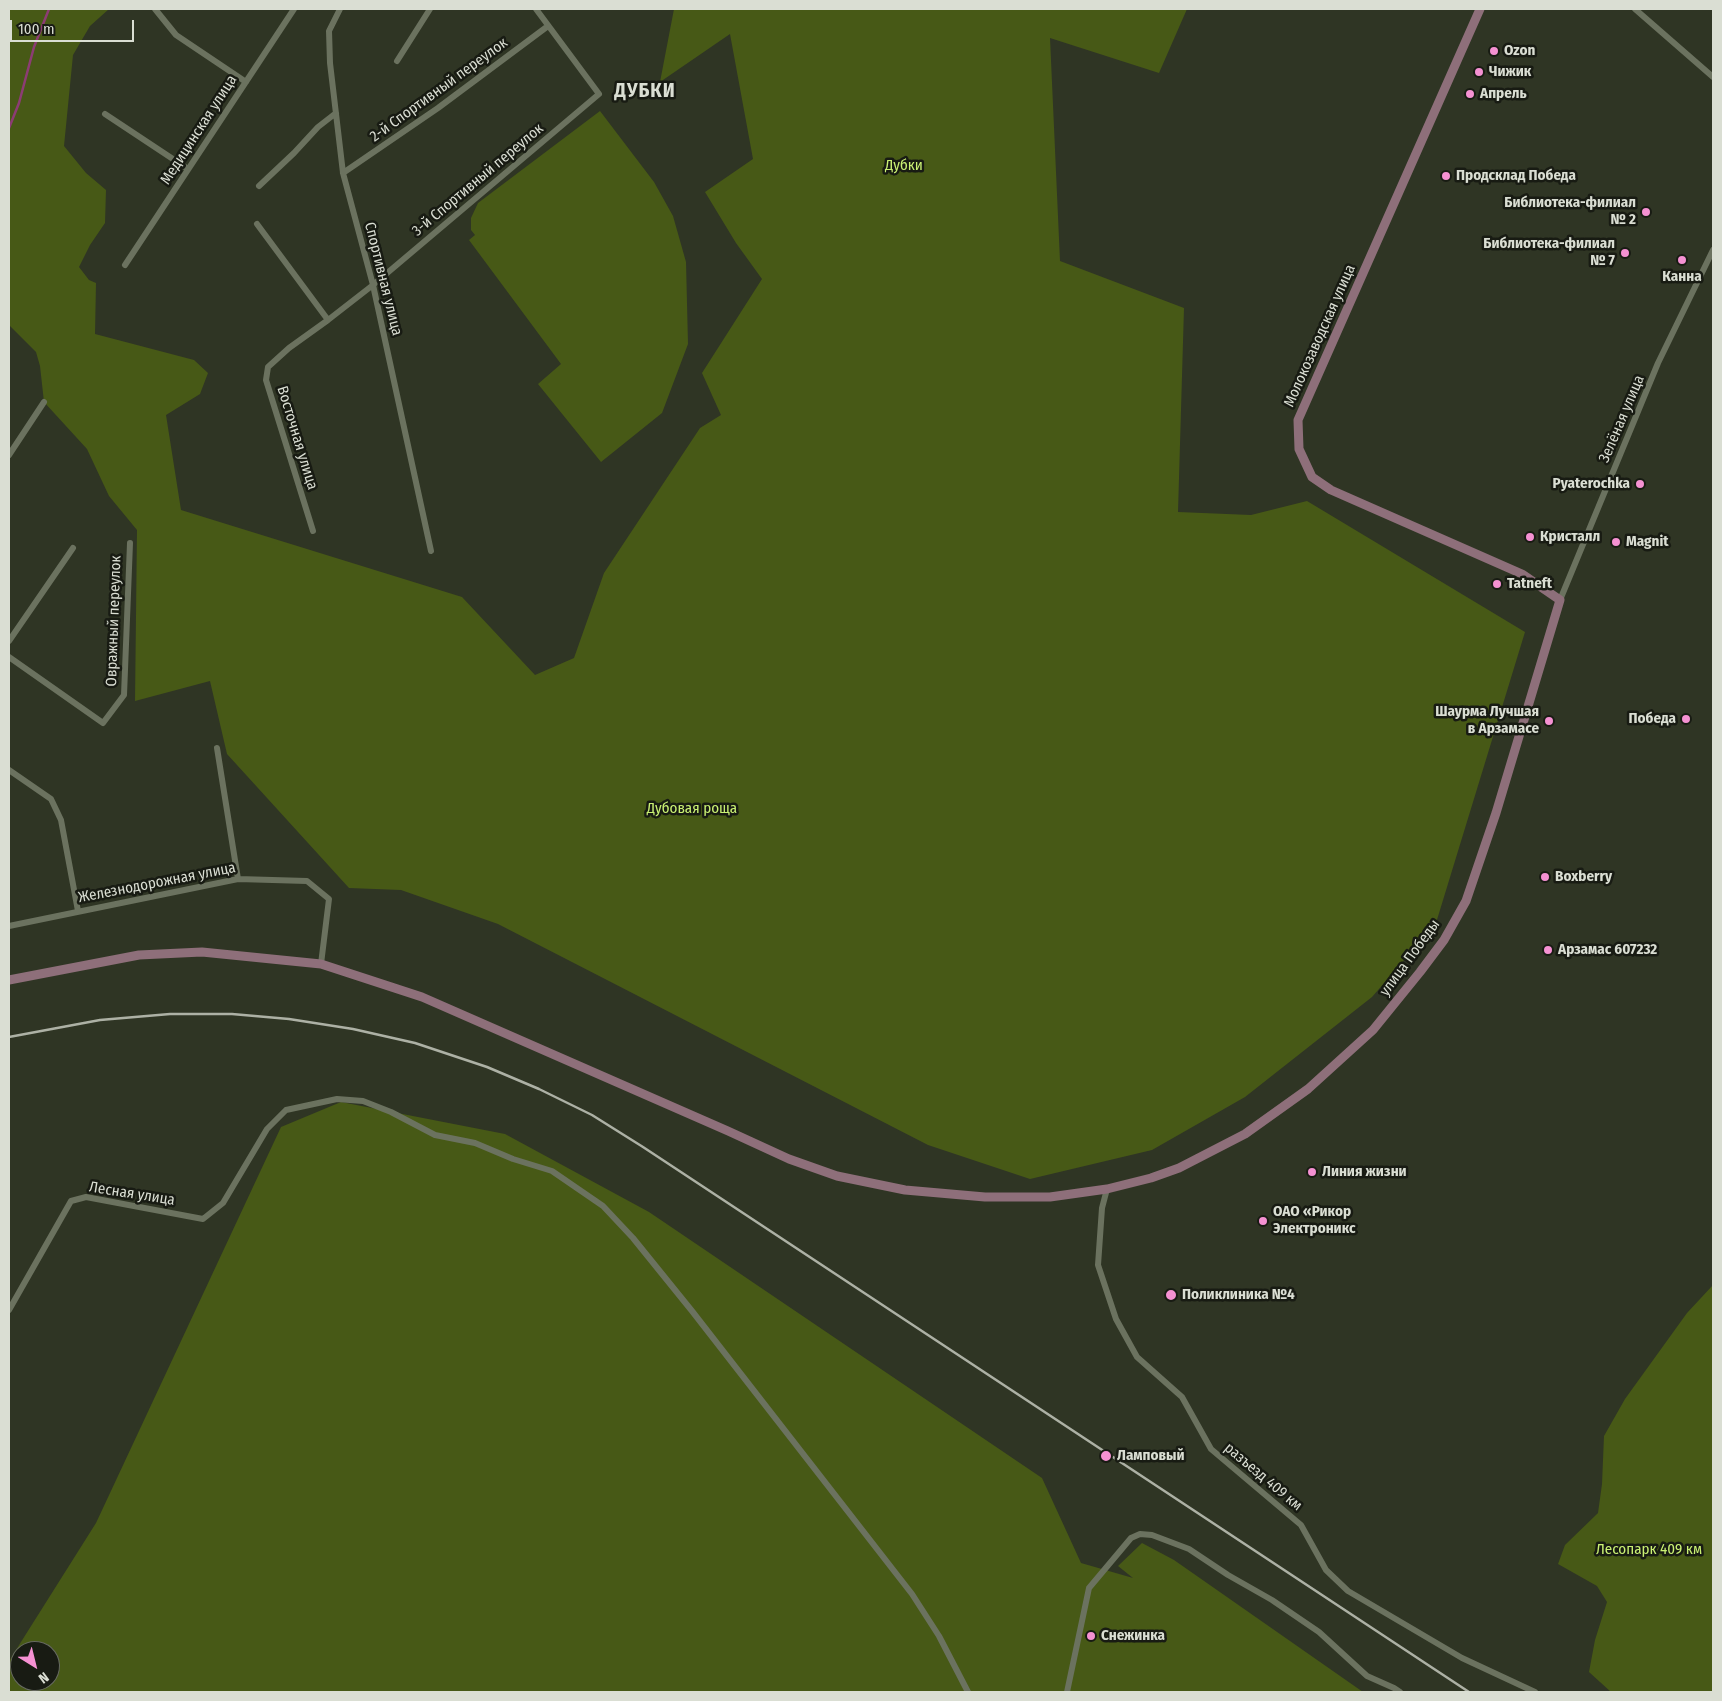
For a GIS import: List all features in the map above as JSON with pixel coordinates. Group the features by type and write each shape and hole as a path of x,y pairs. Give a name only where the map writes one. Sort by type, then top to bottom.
{"street":[{"path":"155,9 176,36 246,82"},
{"name":"Медицинская улица","path":"125,265 294,9"},
{"path":"397,61 430,9"},
{"path":"536,9 548,26"},
{"name":"Молокозаводская улица","path":"1480,9 1298,420 1299,449 1312,477 1331,490 1522,574 1560,600"},
{"path":"1635,9 1713,77"},
{"name":"Спортивная улица","path":"336,10 329,31 330,63 343,173 373,285 431,551"},
{"name":"3-й Спортивный переулок","path":"373,285 599,94 548,26"},
{"name":"2-й Спортивный переулок","path":"343,173 438,108 548,26"},
{"path":"260,186 318,127 336,113"},
{"path":"105,114 188,169"},
{"path":"258,224 328,320"},
{"name":"Зелёная улица","path":"1560,600 1658,363 1713,250"},
{"name":"Восточная улица","path":"313,531 266,380 268,367 289,348 373,285"},
{"path":"9,456 12,444 44,402"},
{"name":"Овражный переулок","path":"9,657 103,724 124,696 130,543"},
{"path":"9,641 73,548"},
{"name":"улица Победы","path":"9,980 139,955 202,952 321,964 422,997 789,1159 837,1176 904,1190 985,1197 1050,1197 1107,1189 1151,1178 1179,1168 1245,1134 1308,1089 1372,1030 1420,972 1444,940 1466,900 1496,813 1560,600"},
{"path":"217,748 238,879"},
{"path":"9,770 51,799 61,820 78,911"},
{"name":"Железнодорожная улица","path":"9,926 238,879 307,881 329,899 321,964"},
{"name":"Лесная улица","path":"9,1310 71,1201 86,1198 203,1219 223,1203 267,1129 286,1110 337,1099 364,1101 391,1112 434,1135 475,1143 513,1159 552,1171 603,1206 633,1238 692,1311 912,1594 939,1636 968,1692"},
{"name":"разъезд 409 км","path":"1107,1189 1101,1215 1098,1265 1116,1319 1137,1357 1182,1397 1210,1449 1301,1525 1326,1570 1348,1591 1462,1658 1535,1692"},
{"path":"1067,1692 1089,1588 1131,1538 1140,1534 1152,1535 1189,1550 1272,1600 1319,1632 1367,1676 1400,1692"}],"green space":[{"path":"9,9 109,9 90,26 73,55 64,146 86,173 106,190 105,223 90,245 79,267 89,280 96,283 95,334 194,360 208,373 200,394 166,415 181,510 462,597 535,675 574,658 604,573 700,428 721,415 702,373 762,279 736,243 705,192 753,159 730,34 660,82 674,9 1187,9 1159,73 1050,38 1060,261 1184,308 1178,512 1251,515 1307,501 1525,632 1436,923 1372,997 1245,1097 1152,1150 1030,1179 928,1145 498,924 401,890 349,888 227,754 210,681 135,701 137,530 109,496 87,449 44,402 40,366 36,352 9,325"},
{"path":"600,111 654,182 673,216 686,262 688,344 662,413 601,462 538,384 561,364 469,240 475,235 471,230 471,218 478,203"},
{"path":"341,1102 505,1134 649,1212 1042,1478 1081,1563 1133,1578 1118,1566 1142,1543 1174,1560 1363,1692 9,1692 10,1659 10,1691 60,1691 60,1641 22,1641 96,1523 281,1127"},
{"name":"Лесопарк 409 км","path":"1713,1285 1713,1692 1611,1692 1589,1672 1595,1640 1607,1602 1597,1586 1558,1564 1565,1545 1598,1513 1602,1484 1604,1436 1625,1399 1687,1313"}],"waterway":[{"path":"9,128 19,103 34,47 49,9"}],"railway":[{"path":"9,1037 100,1020 170,1014 232,1014 289,1019 353,1029 415,1043 487,1067 539,1089 592,1115 643,1147 1469,1692"}],"place":[{"name":"Ozon","path":"1494,51"},
{"name":"Чижик","path":"1479,72"},
{"name":"Апрель","path":"1470,94"},
{"name":"Продсклад Победа","path":"1446,176"},
{"name":"Библиотека-филиал № 2","path":"1646,212"},
{"name":"Библиотека-филиал № 7","path":"1625,253"},
{"name":"Канна","path":"1682,260"},
{"name":"Pyaterochka","path":"1640,484"},
{"name":"Кристалл","path":"1530,537"},
{"name":"Magnit","path":"1616,542"},
{"name":"Tatneft","path":"1497,584"},
{"name":"Победа","path":"1686,719"},
{"name":"Шаурма Лучшая в Арзамасе","path":"1549,721"},
{"name":"Boxberry","path":"1545,877"},
{"name":"Арзамас 607232","path":"1548,950"},
{"name":"Линия жизни","path":"1312,1172"},
{"name":"ОАО «Рикор Электроникс","path":"1263,1221"},
{"name":"Поликлиника №4","path":"1171,1295"},
{"name":"Ламповый","path":"1106,1456"},
{"name":"Снежинка","path":"1091,1636"}],"district":[{"name":"ДУБКИ","path":"645,91"}],"park label":[{"name":"Дубки","path":"904,166"},
{"name":"Дубовая роща","path":"692,809"}]}
